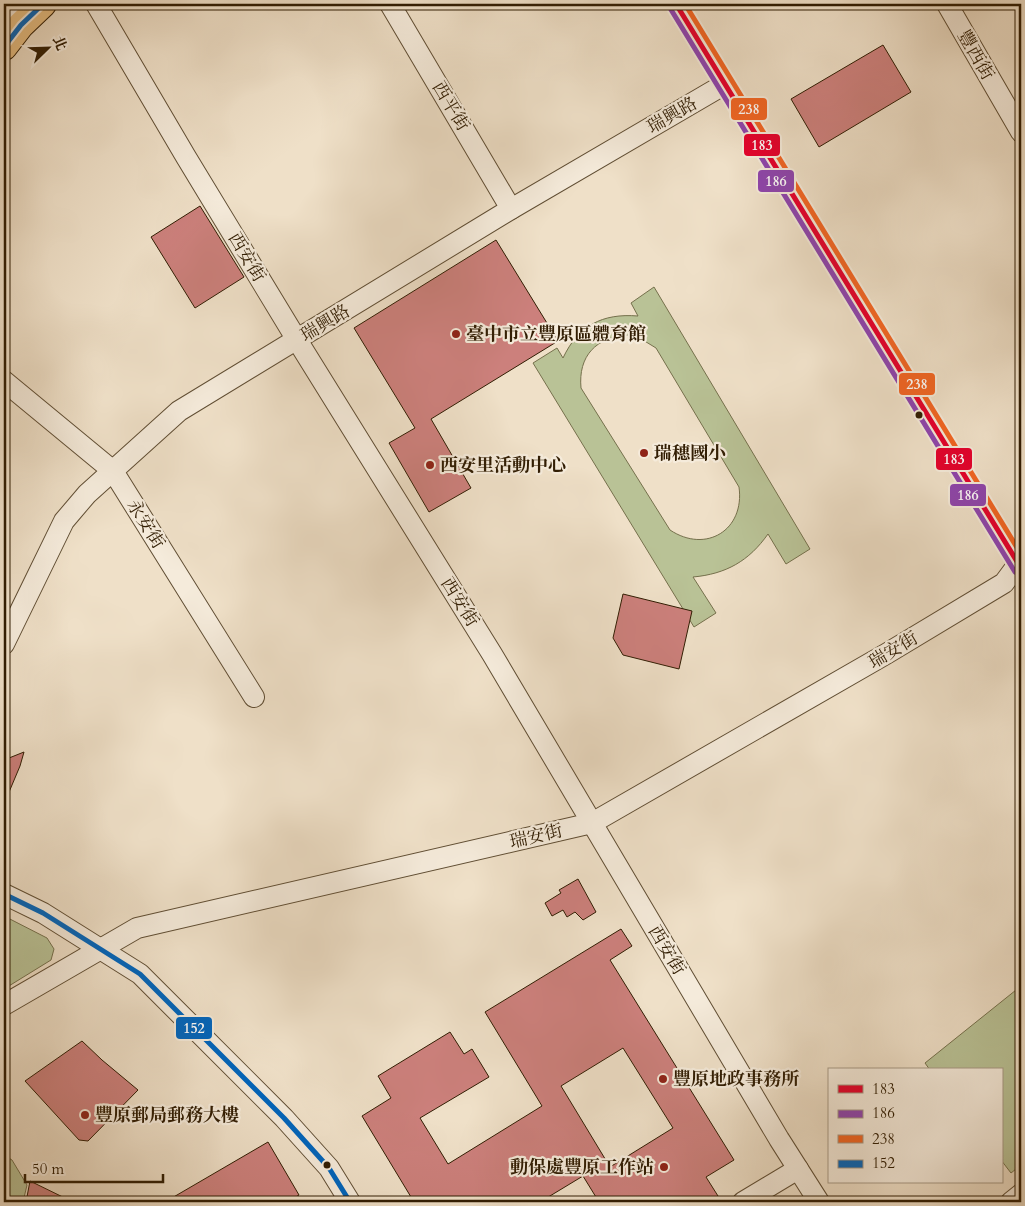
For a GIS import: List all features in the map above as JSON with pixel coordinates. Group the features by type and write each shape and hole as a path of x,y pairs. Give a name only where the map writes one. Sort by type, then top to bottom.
{"main road":[{"path":"4,47 12,18 43,4"}],"street":[{"name":"西安街","path":"96,4 297,340 492,654 819,1202"},
{"name":"西平街","path":"390,4 511,208"},
{"path":"676,4 1020,563"},
{"name":"豐西街","path":"947,4 1021,132"},
{"name":"瑞興路","path":"4,644 64,521 87,494 179,411 511,208 725,84"},
{"name":"永安街","path":"4,381 113,470 254,697"},
{"name":"瑞安街","path":"4,1005 137,928 592,823 886,654 1004,583 1020,563"},
{"path":"4,894 43,913 140,974 271,1105 329,1168 350,1202"},
{"path":"743,1202 798,1169"},
{"path":"1011,1202 1021,1194"}],"green space":[{"path":"654,287 810,549 786,564 768,534 745,559 716,573 693,577 716,613 694,627 533,363 557,348 563,358 576,338 593,324 613,317 638,316 631,303","holes":["628,335 638,337 656,348 739,487 739,502 736,515 729,526 720,534 709,538 697,539 684,537 670,530 581,388 583,366 591,350 598,344 617,337"]},
{"path":"4,916 47,938 54,949 51,960 4,989"},
{"path":"1021,986 1021,1165 1011,1173 1002,1161 1002,1068 929,1068 925,1063"},
{"path":"4,1155 12,1160 27,1185 23,1202 4,1202"}],"building":[{"path":"883,45 911,92 819,147 791,99"},
{"path":"200,206 244,277 195,308 151,237"},
{"name":"臺中市立豐原區體育館","path":"496,240 558,341 431,419 471,488 429,512 389,443 415,428 354,328"},
{"path":"623,594 692,611 679,669 623,655 613,638"},
{"path":"24,752 20,766 4,804 4,760"},
{"path":"578,879 596,912 583,920 575,912 567,917 563,910 552,916 545,903 561,893 559,890"},
{"path":"621,929 632,946 610,960 734,1160 706,1177 718,1196 708,1202 599,1202 583,1176 540,1202 414,1202 362,1116 391,1098 378,1076 450,1032 464,1054 472,1049 489,1077 420,1118 448,1164 542,1106 485,1012","holes":["623,1048 673,1128 610,1167 561,1086"]},
{"name":"豐原郵局郵務大樓","path":"82,1041 138,1090 88,1141 79,1140 25,1081"},
{"path":"268,1142 299,1195 287,1202 165,1202"},
{"path":"30,1181 73,1202 26,1202"}],"transit line":[{"name":"152","path":"4,47 21,25 43,4"},
{"name":"183","path":"676,4 1021,568"},
{"name":"238","path":"685,4 1021,554"},
{"name":"186","path":"670,8 1015,572"},
{"name":"152","path":"4,894 43,913 140,974 284,1118 329,1168 350,1202"}],"place":[{"name":"臺中市立豐原區體育館","path":"456,334"},
{"name":"瑞穗國小","path":"644,453"},
{"name":"西安里活動中心","path":"430,465"},
{"name":"豐原地政事務所","path":"663,1079"},
{"name":"豐原郵局郵務大樓","path":"85,1115"},
{"name":"動保處豐原工作站","path":"664,1167"}]}
